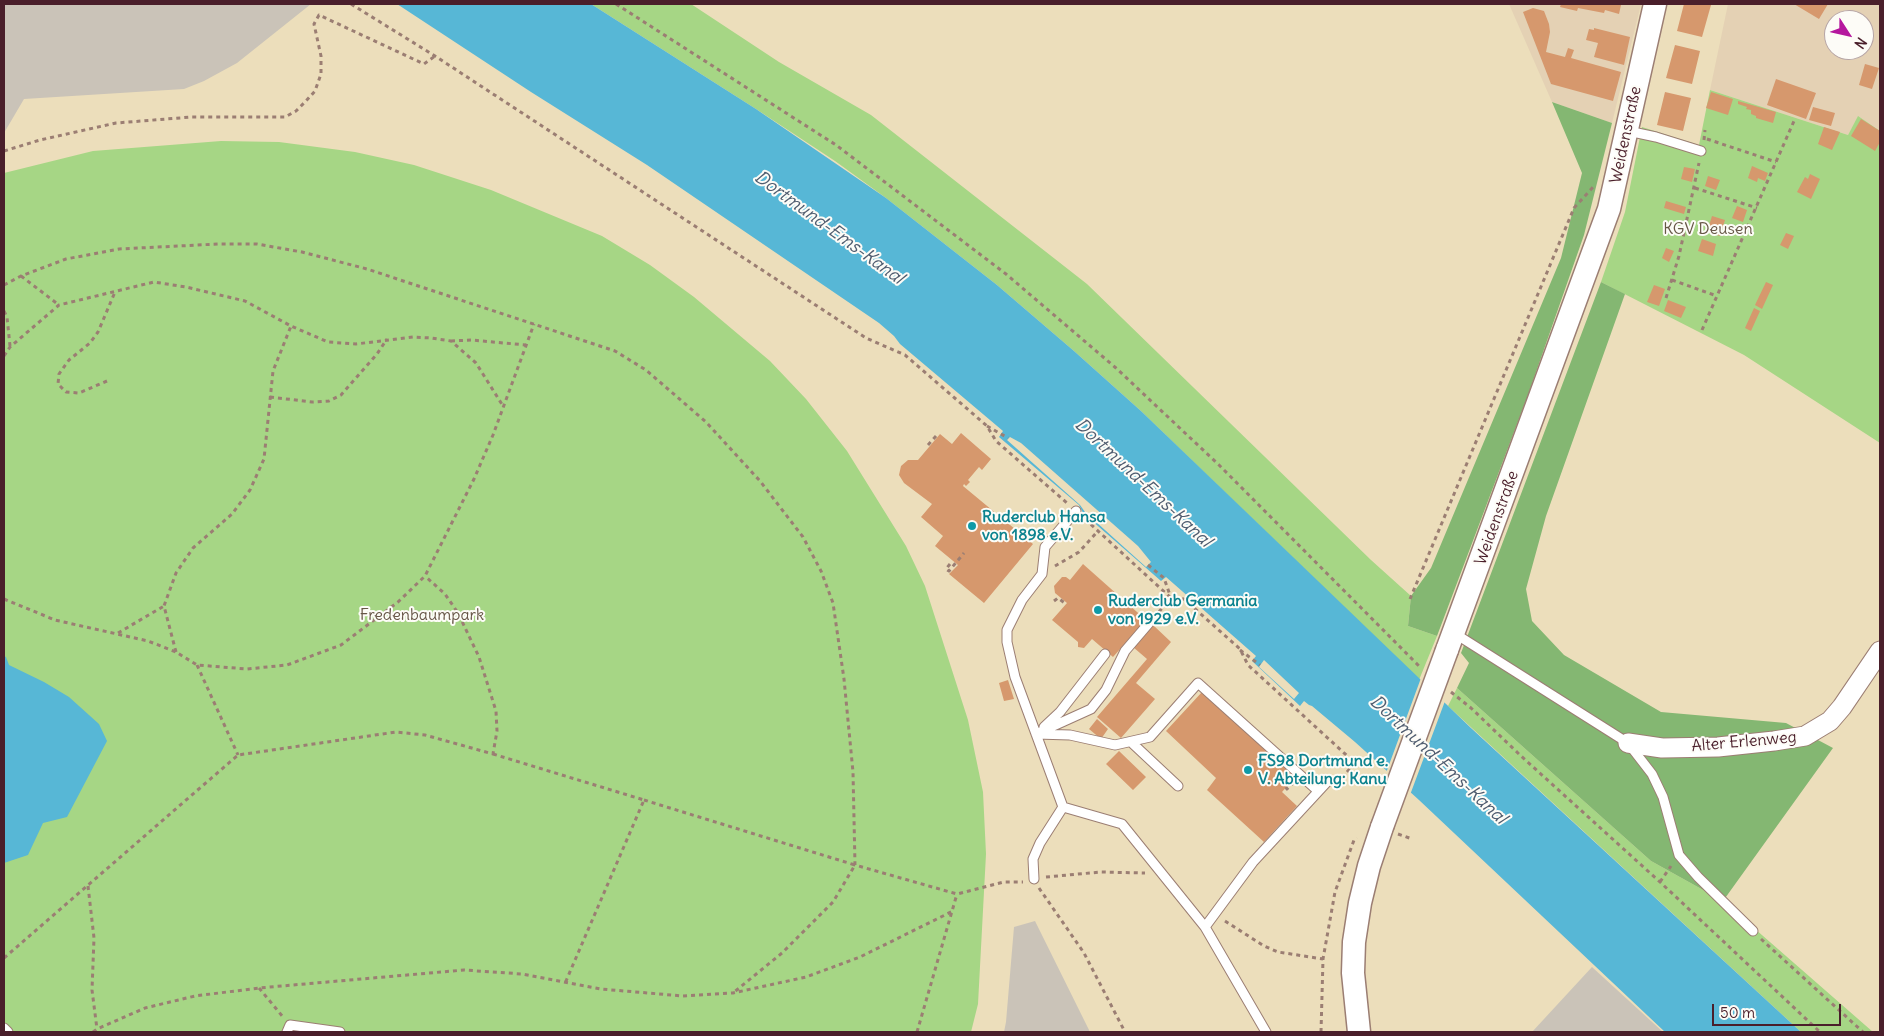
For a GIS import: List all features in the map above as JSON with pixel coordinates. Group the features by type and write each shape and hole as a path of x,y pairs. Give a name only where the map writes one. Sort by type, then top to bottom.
{"street":[{"name":"Weidenstraße","path":"1359,1032 1353,973 1354,942 1360,903 1369,866 1610,209 1655,4"},
{"name":"Alter Erlenweg","path":"1628,743 1662,748 1718,747 1774,742 1805,736 1830,721 1842,707 1880,651"}],"lane":[{"path":"1627,131 1656,137 1702,151"},
{"path":"1062,807 1015,677 1007,642 1007,630 1022,600 1042,574 1045,547 1076,512"},
{"path":"1036,734 1091,709 1106,690 1125,651 1149,623"},
{"path":"1450,641 1628,743 1652,774 1663,797 1679,855 1698,877 1753,931"},
{"path":"1036,734 1060,712 1105,654"},
{"path":"1036,734 1070,735 1116,746 1150,737 1198,683 1318,791"},
{"path":"1130,742 1178,786"},
{"path":"1205,926 1253,862 1327,782"},
{"path":"1034,879 1033,859 1040,843 1062,807"},
{"path":"1062,807 1122,824 1205,926 1266,1032"},
{"path":"4,1028 8,1032"},
{"path":"289,1029 336,1032"}],"path":[{"path":"351,4 435,56 866,338 905,356 987,426 1008,438"},
{"path":"616,4 836,145 1006,274 1116,368 1219,465 1427,674"},
{"path":"4,151 40,140 116,123 192,117 285,117 296,111 306,101 314,90 321,74 321,56 314,24 319,15 424,64 435,56"},
{"path":"1702,330 1794,121"},
{"path":"1666,298 1695,188 1706,130"},
{"path":"1704,138 1776,162"},
{"path":"1410,598 1574,208 1599,180"},
{"path":"1695,188 1757,208"},
{"path":"4,285 21,276 66,259 119,249 257,244 302,252 367,269 615,351 646,370 706,422 760,481 803,537 821,571 833,603 844,679 852,772 856,865 833,902 782,953 733,993"},
{"path":"21,276 59,305"},
{"path":"1672,280 1717,296"},
{"path":"4,356 10,347 59,305 154,282 186,287 245,301 291,326 328,342 356,344 387,339 431,338 451,341 471,340 526,345"},
{"path":"107,381 79,393 66,392 58,384 60,374 69,360 90,343 98,332 115,292"},
{"path":"4,311 7,317 10,347"},
{"path":"4,598 55,620 148,641 176,652 197,665 247,669 287,665 341,645 398,602 425,576 474,479 504,407 534,324"},
{"path":"176,652 164,606 176,573 193,548 232,514 250,490 264,459 273,371 291,326"},
{"path":"270,397 312,402 329,401 341,395 372,361 387,339"},
{"path":"451,341 476,363 504,407"},
{"path":"987,426 996,441 1171,598 1184,599 1260,665"},
{"path":"928,445 938,436"},
{"path":"1042,574 1079,552 1098,531"},
{"path":"950,564 946,569 949,571 964,553"},
{"path":"1148,565 1164,578 1171,598"},
{"path":"425,576 445,594 458,613 479,657 496,711 497,731 493,754"},
{"path":"1054,601 1058,598 1066,604"},
{"path":"1149,623 1171,598"},
{"path":"118,634 164,606"},
{"path":"1240,649 1248,666 1355,763 1342,777"},
{"path":"197,665 238,755"},
{"path":"1450,691 1471,708 1660,882 1820,1032"},
{"path":"4,958 238,755 396,732 425,735 493,754 957,894 1004,882 1030,881 1101,872 1142,872 1169,883"},
{"path":"566,981 644,800"},
{"path":"1321,1032 1323,959 1335,892 1354,840 1360,835"},
{"path":"1660,882 1679,855"},
{"path":"1034,879 1041,894 1084,953 1125,1032"},
{"path":"88,886 94,938 92,990 97,1028"},
{"path":"917,1032 957,894"},
{"path":"93,1032 97,1028 145,1008 195,996 259,988 464,970 522,974 601,989 682,996 733,993 806,977 860,957 953,910"},
{"path":"1212,917 1229,923 1264,946 1278,952 1323,959"},
{"path":"1753,931 1863,1032"},
{"path":"259,988 289,1029"}],"shaded area":[{"path":"4,4 311,4 237,63 204,81 184,89 24,99 4,133"},
{"path":"1509,4 1641,4 1612,123 1552,102"},
{"path":"1728,4 1880,4 1880,131 1858,117 1848,135 1710,90"},
{"path":"1035,921 1090,1032 1004,1032 1014,927"},
{"path":"1592,967 1663,1032 1532,1032"}],"green space":[{"path":"591,4 691,4 779,62 871,115 1087,284 1371,560 1411,596 1408,626 1437,636 1419,680 1141,411 997,285 886,198 835,161"},
{"name":"KGV Deusen","path":"1710,90 1848,135 1858,116 1880,131 1880,443 1744,355 1601,282 1625,212 1642,127 1699,145"},
{"path":"1552,102 1612,123 1584,235 1528,395 1437,636 1408,626 1411,596 1431,568 1561,258 1582,173"},
{"name":"Fredenbaumpark","path":"221,141 279,142 355,152 414,165 491,190 602,236 650,265 694,297 770,361 806,399 847,451 906,546 925,586 968,720 983,792 986,854 978,1004 971,1032 4,1032 4,173 93,151"},
{"path":"1601,282 1625,294 1546,516 1526,589 1532,621 1564,655 1661,712 1786,723 1833,748 1723,901 1651,861 1457,688 1469,663 1461,653"},
{"path":"1457,688 1651,861 1723,901 1873,1032 1801,1032 1448,706"}],"water":[{"name":"Dortmund-Ems-Kanal","path":"397,4 591,4 756,109 886,198 997,285 1141,411 1471,728 1801,1032 1665,1032 1355,742 1312,706 1304,701 1300,706 1252,661 1256,656 1166,577 1161,581 1083,513 1079,505 999,437 1003,431 900,344 879,323 647,165"},
{"path":"4,656 9,665 69,697 99,724 107,741 67,817 43,823 28,855 4,863"}],"pier":[{"path":"1010,437 1021,443 1138,546 1151,562 1146,567 1007,440"},
{"path":"1264,660 1299,693 1294,699 1259,667"},
{"path":"1421,678 1445,701 1410,795 1386,773"}],"building":[{"path":"1561,4 1621,5 1619,14 1605,10 1604,13 1578,8 1577,11 1560,7"},
{"path":"1684,4 1711,5 1702,37 1677,31"},
{"path":"1794,4 1828,4 1819,19"},
{"path":"1533,8 1544,11 1549,24 1550,32 1546,52 1565,57 1568,48 1574,50 1571,58 1621,72 1613,101 1551,84 1523,12"},
{"path":"1594,28 1630,37 1624,65 1594,57 1598,43 1586,40 1589,29 1594,30"},
{"path":"1675,45 1700,51 1692,84 1666,78"},
{"path":"1865,64 1879,68 1872,89 1859,85"},
{"path":"1776,79 1816,93 1806,119 1767,105"},
{"path":"1665,92 1691,98 1683,131 1657,125"},
{"path":"1711,92 1733,99 1728,115 1706,108"},
{"path":"1738,101 1776,112 1773,123 1756,118 1756,116 1751,114 1751,110 1738,104"},
{"path":"1813,107 1835,113 1831,126 1809,120"},
{"path":"1861,119 1880,131 1880,142 1875,151 1851,136"},
{"path":"1824,127 1840,132 1832,150 1818,144"},
{"path":"1752,166 1768,173 1765,181 1758,178 1757,182 1748,178"},
{"path":"1684,167 1695,169 1692,182 1681,179"},
{"path":"1810,174 1820,179 1811,199 1797,192 1805,177 1808,179"},
{"path":"1708,176 1720,180 1716,190 1705,186"},
{"path":"1666,201 1686,207 1684,214 1664,208"},
{"path":"1737,206 1747,210 1743,222 1732,218"},
{"path":"1712,216 1725,220 1720,236 1707,232"},
{"path":"1786,233 1794,236 1788,249 1780,245"},
{"path":"1702,239 1716,244 1713,256 1698,251"},
{"path":"1666,248 1674,251 1669,262 1662,258"},
{"path":"1766,282 1773,285 1762,309 1755,305"},
{"path":"1654,285 1665,289 1659,306 1647,302"},
{"path":"1668,300 1686,307 1681,318 1664,311"},
{"path":"1754,308 1760,311 1751,331 1745,328"},
{"path":"961,433 991,459 982,470 979,467 968,480 970,482 963,486 1033,544 984,603 949,574 958,565 935,546 943,536 921,517 932,504 904,483 899,475 901,466 908,460 918,460 940,434 952,444"},
{"name":"Ruderclub Germania von 1929 e.V.","path":"1083,564 1146,620 1113,657 1092,639 1084,648 1078,647 1078,642 1052,620 1067,603 1055,593 1054,586 1062,577 1070,580"},
{"path":"1153,625 1171,642 1136,683 1155,699 1121,738 1097,717 1147,659 1133,647"},
{"path":"1008,680 1014,699 1004,701 999,683"},
{"name":"FS98 Dortmund e. V. Abteilung: Kanu","path":"1202,692 1295,777 1282,792 1297,806 1264,842 1207,790 1216,778 1166,731"},
{"path":"1097,719 1108,729 1101,739 1089,729"},
{"path":"1119,751 1146,777 1133,790 1106,764"}],"place":[{"name":"Ruderclub Hansa von 1898 e.V.","path":"972,526"},
{"name":"Ruderclub Germania von 1929 e.V.","path":"1098,610"},
{"name":"FS98 Dortmund e. V. Abteilung: Kanu","path":"1248,770"}]}
